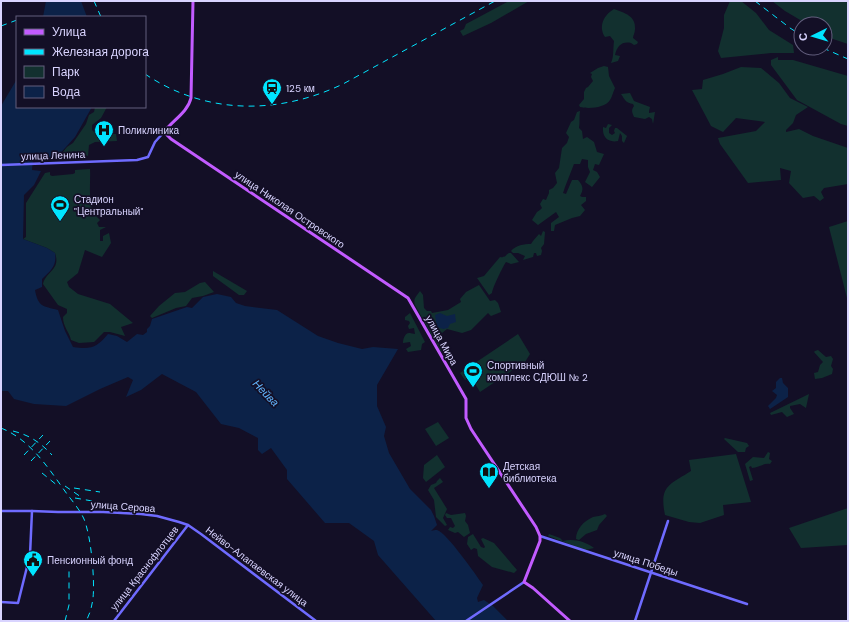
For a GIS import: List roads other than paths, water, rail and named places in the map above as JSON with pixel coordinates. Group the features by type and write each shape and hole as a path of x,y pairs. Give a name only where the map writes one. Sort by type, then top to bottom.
{"main road":[{"path":"164,132 190,103 193,1"},
{"name":"улица Ленина","path":"1,165 144,159 149,155 155,142 164,132"},
{"name":"улица Николая Островского","path":"164,132 244,189 408,298"},
{"name":"улица Мира","path":"408,298 466,399 466,418 472,429 536,527 540,536"},
{"name":"улица Серова","path":"1,511 141,514 157,516 188,525"},
{"path":"1,602 18,603 30,555 32,511"},
{"path":"635,621 668,521"},
{"name":"улица Краснофлотцев","path":"114,621 188,525"},
{"name":"Нейво-Алапаевская улица","path":"188,525 316,621"},
{"path":"466,621 524,582 540,541 540,536"},
{"name":"улица Победы","path":"540,536 747,604"},
{"path":"524,582 570,621"}],"water":[{"path":"46,1 81,1 87,16 43,16"},
{"name":"Нейва","path":"16,81 16,108 91,108 75,137 56,158 33,159 32,170 41,171 34,185 24,195 23,239 47,248 55,253 54,265 42,279 42,287 35,290 36,296 42,305 58,310 65,331 73,347 90,348 101,342 108,334 117,336 127,342 137,334 143,335 147,332 152,319 187,307 192,308 203,297 217,294 231,297 236,303 245,306 277,310 318,336 338,343 362,349 373,347 398,349 377,385 377,406 386,427 384,436 389,453 410,489 431,510 437,525 431,531 437,530 447,538 483,585 477,598 478,602 484,600 493,606 508,621 436,621 378,555 374,541 349,523 325,523 287,479 287,470 271,448 262,454 258,450 258,438 239,428 221,424 196,392 162,374 141,390 126,397 133,380 128,377 66,406 34,404 14,399 8,391 1,391 1,106"},
{"path":"440,313 447,316 455,314 456,322 450,324 448,328 443,329 437,327 435,315"},
{"path":"782,378 783,383 788,388 788,397 770,409 768,406 777,395 772,391 776,388 776,382"}],"railway":[{"path":"94,1 101,16"},
{"path":"146,75 168,87 193,97 217,103 242,106 268,105 293,101 318,94 343,84 495,1"},
{"path":"755,1 793,30"},
{"path":"1,26 16,20"},
{"path":"833,52 848,59"},
{"path":"1,428 12,433 38,456 76,506 84,519 92,558 93,580 92,604 86,621"},
{"path":"13,431 34,440 52,455"},
{"path":"24,455 43,435"},
{"path":"31,461 50,441"},
{"path":"42,473 58,486"},
{"path":"65,486 81,497"},
{"path":"74,488 100,492"},
{"path":"75,498 98,502"},
{"path":"65,621 69,605 69,570"}],"place":[{"name":"125 км","path":"272,105"},
{"name":"Поликлиника","path":"104,147"},
{"name":"Стадион \"Центральный\"","path":"60,222"},
{"name":"Спортивный комплекс СДЮШ № 2","path":"473,388"},
{"name":"Детская библиотека","path":"489,489"},
{"name":"Пенсионный фонд","path":"33,577"}]}
